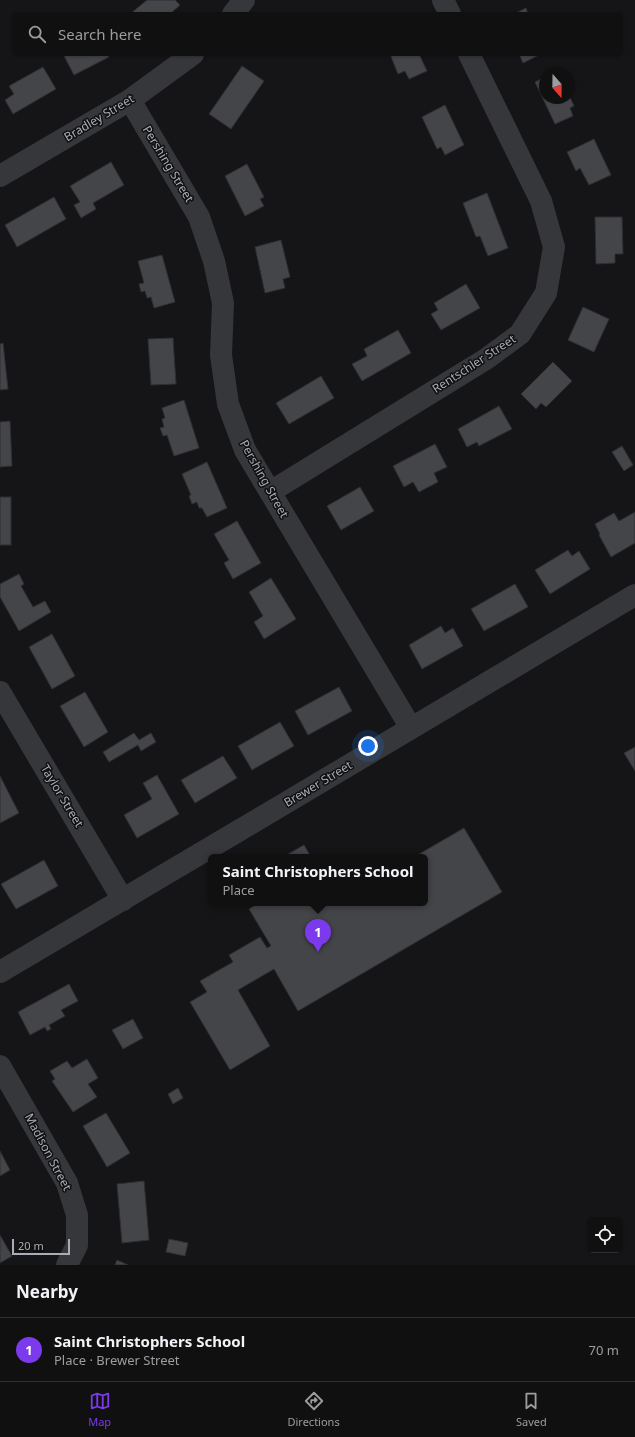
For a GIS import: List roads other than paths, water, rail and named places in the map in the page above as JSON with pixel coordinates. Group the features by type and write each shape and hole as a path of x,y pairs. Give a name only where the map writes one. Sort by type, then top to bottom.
{"street":[{"path":"235,12 244,0"},
{"path":"443,0 449,12"},
{"name":"Bradley Street","path":"0,176 130,100 190,56"},
{"name":"Rentschler Street","path":"270,492 486,359 520,334 546,293 554,247 541,201 470,56"},
{"name":"Pershing Street","path":"130,100 199,217 214,261 222,303 221,355 228,404 246,450 411,728"},
{"name":"Brewer Street","path":"0,972 635,595"},
{"name":"Taylor Street","path":"0,692 123,900"},
{"name":"Madison Street","path":"0,1066 67,1183 77,1215 77,1245 67,1265"}],"place":[{"name":"Saint Christophers School","path":"318,952"}]}
